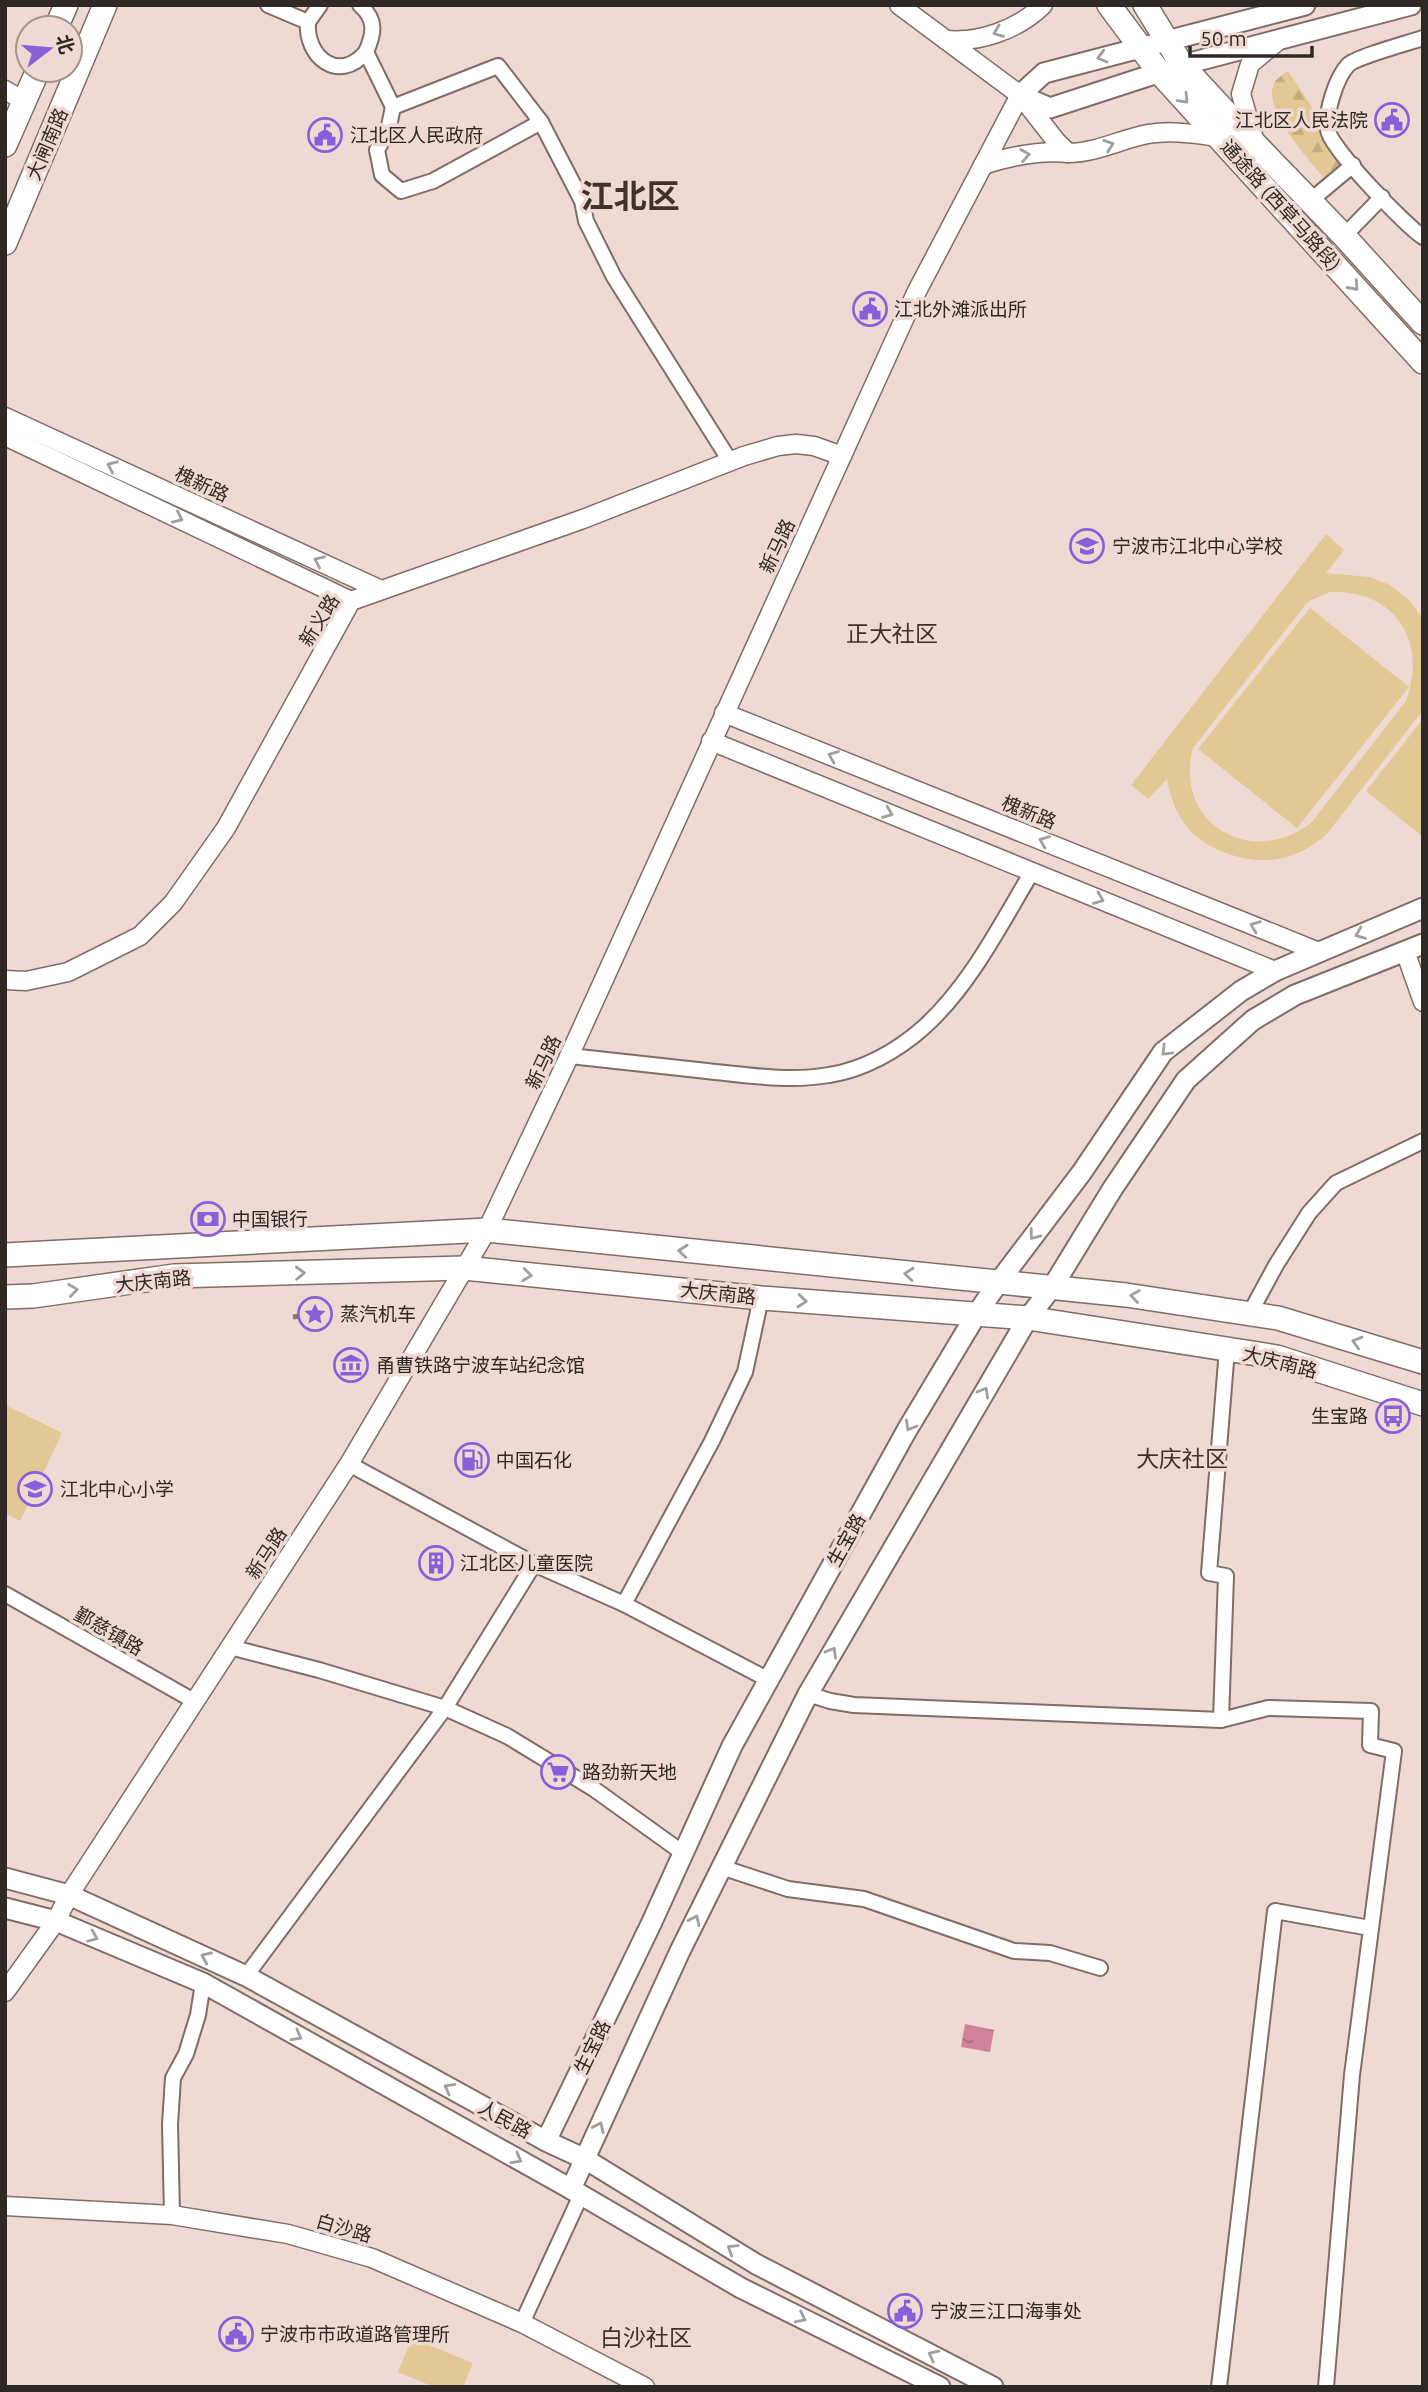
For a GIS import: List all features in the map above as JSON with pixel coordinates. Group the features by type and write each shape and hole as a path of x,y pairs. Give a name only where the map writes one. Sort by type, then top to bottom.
{"main road":[{"name":"大闸南路","path":"5,243 106,5"},
{"name":"通途路 (西草马路段)","path":"1108,5 1159,72 1423,362"},
{"name":"通途路 (西草马路段)","path":"1146,5 1182,65 1423,323"},
{"path":"1305,5 1044,72 1020,95 1050,108 1182,65 1411,5"},
{"name":"大闸南路","path":"5,145 15,96"},
{"name":"生宝路","path":"546,2141 651,1924 732,1746 907,1430 998,1283 1082,1172 1163,1052 1241,991 1275,971 1423,908"},
{"name":"生宝路","path":"576,2192 585,2159 721,1867 808,1694 1028,1318 1053,1286 1113,1188 1186,1080 1253,1020 1296,995 1414,948"},
{"name":"大庆南路","path":"5,1255 487,1230 998,1283 1053,1286 1250,1313 1278,1318 1423,1362"},
{"name":"大庆南路","path":"5,1297 33,1296 174,1276 464,1268 761,1298 1028,1318 1277,1357 1423,1404"},
{"name":"人民路","path":"5,1878 69,1895 246,1976 546,2141 585,2159 755,2264 993,2387"},
{"name":"人民路","path":"5,1908 56,1921 203,1983 576,2192 741,2288 940,2387"}],"street":[{"path":"268,5 307,22"},
{"path":"320,5 307,22 307,34 310,47 329,65 349,65 360,60 366,52 372,38 373,23 368,12 360,5"},
{"path":"899,5 1020,95 1068,153"},
{"path":"946,40 973,40 997,33 1017,24 1043,5"},
{"path":"1256,145 1241,94 1250,64 1283,37"},
{"path":"1423,38 1349,64 1333,88 1328,131 1338,149 1407,225 1423,237"},
{"path":"366,52 393,107 388,131 377,150 382,176 401,191 433,181 541,122"},
{"path":"393,107 498,66 541,122 582,201 586,221 614,277 730,461"},
{"name":"新马路","path":"5,1992 56,1921 69,1895 349,1464 487,1230 570,1056 916,293 1020,95"},
{"path":"983,165 1051,151 1085,153 1126,139 1160,132 1219,136"},
{"path":"1310,201 1353,165"},
{"path":"1344,236 1382,197"},
{"name":"槐新路","path":"5,417 381,590"},
{"path":"5,436 351,601"},
{"name":"新义路","path":"5,980 26,981 68,972 140,936 173,903 226,828 351,601 583,519 730,461 778,446 814,446 842,456"},
{"name":"槐新路","path":"724,712 1319,952"},
{"path":"711,741 1275,971"},
{"path":"570,1056 744,1075 806,1078 831,1075 879,1059 905,1042 941,1010 973,968 1032,872"},
{"path":"1414,948 1423,1002"},
{"path":"1250,1313 1309,1213 1336,1183 1423,1140"},
{"path":"624,1604 712,1441 745,1372 761,1298"},
{"path":"1221,1720 1226,1576 1209,1573 1227,1349"},
{"path":"349,1464 534,1564 624,1604 769,1680"},
{"path":"246,1976 445,1708 534,1564"},
{"name":"鄞慈镇路","path":"5,1594 194,1701"},
{"path":"230,1647 319,1670 445,1708 507,1735 594,1789 683,1853"},
{"path":"808,1694 854,1705 1221,1720 1268,1708 1371,1711 1370,1745 1394,1751 1352,2075 1326,2387"},
{"path":"721,1867 788,1889 864,1899 1014,1951 1049,1953 1100,1968"},
{"path":"1219,2387 1275,1911 1370,1928"},
{"path":"172,2215 170,2124 173,2078 186,2054 198,2015 203,1983"},
{"path":"522,2323 576,2192"},
{"name":"白沙路","path":"5,2206 172,2215 288,2234 372,2258 522,2323 645,2387"}],"green space":[{"path":"1288,71 1318,116 1322,138 1340,166 1324,178 1289,135 1275,109 1273,86 1277,79"},
{"path":"1326,534 1344,550 1326,573 1369,577 1390,585 1410,601 1423,619 1423,710 1326,835 1316,843 1294,854 1272,860 1235,856 1208,844 1188,828 1175,807 1167,779 1148,799 1131,785","holes":["1330,592 1353,593 1372,599 1388,609 1401,623 1409,639 1413,658 1412,679 1406,701 1311,823 1288,836 1264,841 1242,839 1222,831 1206,817 1195,798 1190,775 1193,748 1306,604"]},
{"path":"1310,608 1409,687 1297,828 1198,749"},
{"path":"1423,719 1423,837 1366,791"},
{"path":"5,1405 62,1433 20,1521 5,1513"},
{"path":"412,2338 473,2363 463,2387 434,2387 398,2372"}],"water":[{"path":"965,2024 994,2030 990,2052 961,2047"}],"railway":[{"path":"293,1317 341,1310"}],"place":[{"name":"江北区人民法院","path":"1392,120"},
{"name":"江北区人民政府","path":"325,135"},
{"name":"江北外滩派出所","path":"870,309"},
{"name":"宁波市江北中心学校","path":"1087,546"},
{"name":"中国银行","path":"208,1219"},
{"name":"蒸汽机车","path":"315,1314"},
{"name":"甬曹铁路宁波车站纪念馆","path":"351,1365"},
{"name":"生宝路","path":"1393,1416"},
{"name":"中国石化","path":"472,1460"},
{"name":"江北中心小学","path":"35,1489"},
{"name":"江北区儿童医院","path":"436,1563"},
{"name":"路劲新天地","path":"558,1772"},
{"name":"宁波三江口海事处","path":"905,2311"},
{"name":"宁波市市政道路管理所","path":"236,2334"}],"district":[{"name":"江北区","path":"630,196"},
{"name":"正大社区","path":"892,634"},
{"name":"大庆社区","path":"1182,1459"},
{"name":"白沙社区","path":"646,2338"}]}
